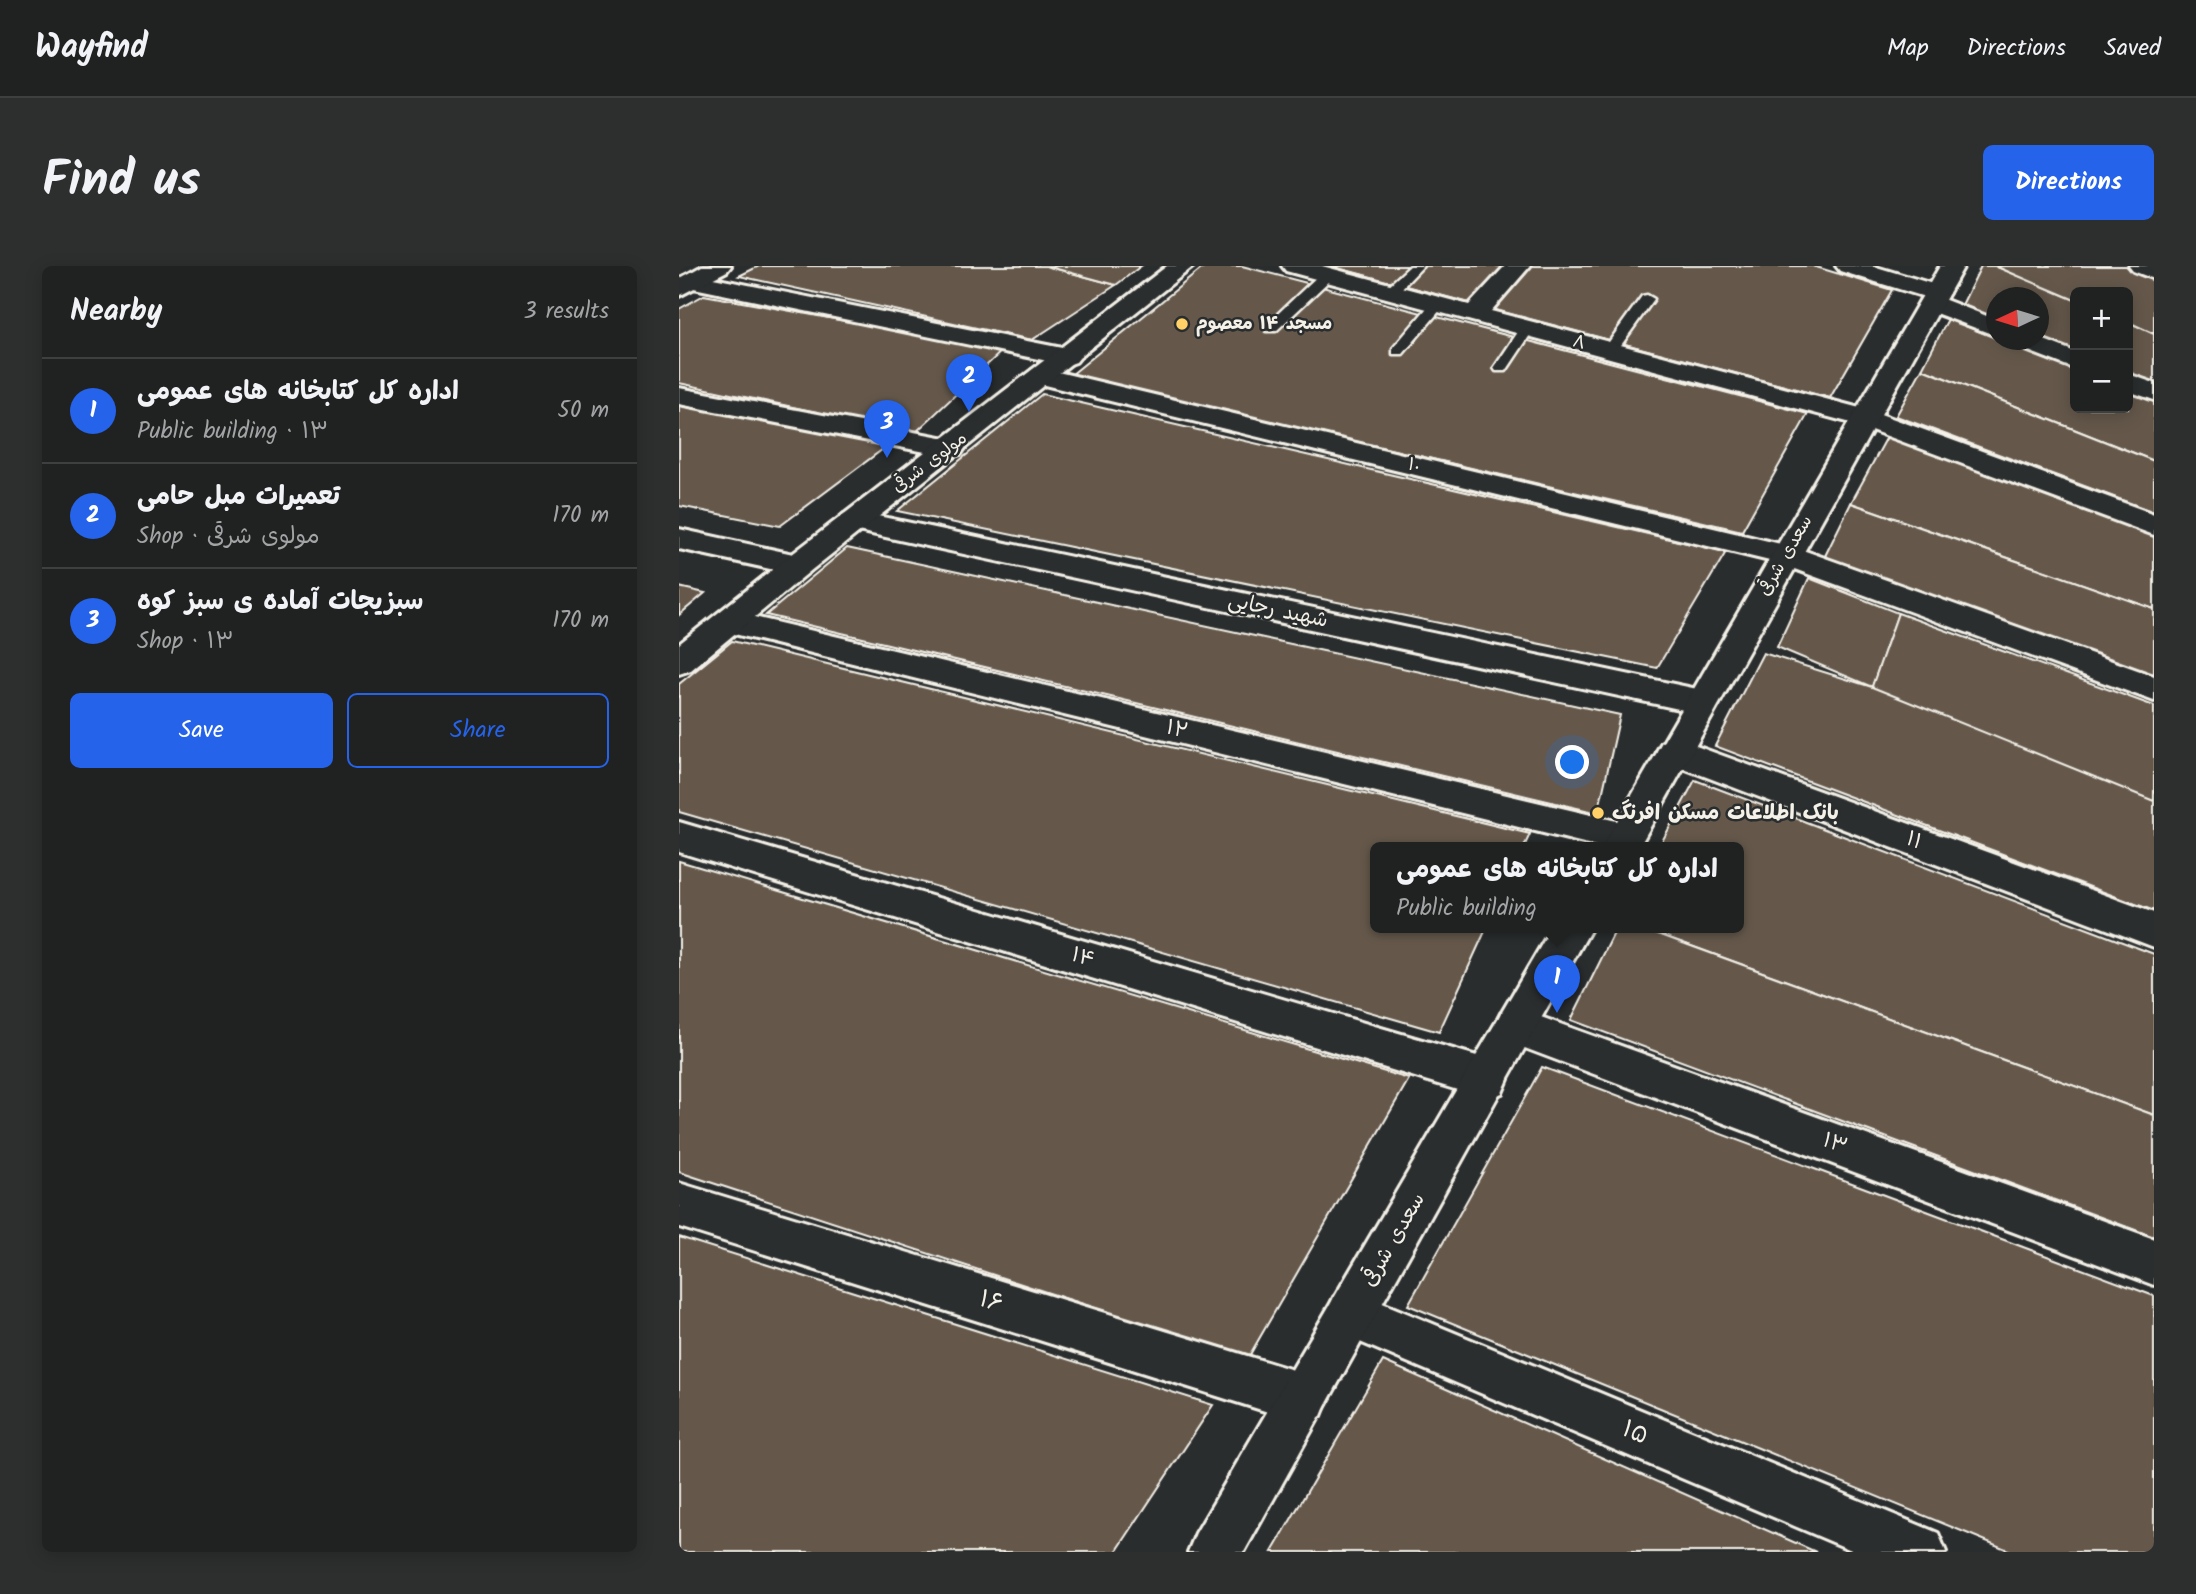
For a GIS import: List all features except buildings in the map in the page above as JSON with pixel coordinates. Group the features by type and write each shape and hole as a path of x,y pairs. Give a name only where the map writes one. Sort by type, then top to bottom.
{"street":[{"path":"686,285 719,266"},
{"name":"مولوی شرقی","path":"679,662 798,565 1182,266"},
{"name":"۸","path":"1294,266 1865,418 2154,525"},
{"path":"1474,315 1518,266"},
{"path":"1848,266 1934,298 1986,324"},
{"name":"سعدی شرقی","path":"1623,842 1952,266"},
{"path":"2141,266 2154,272"},
{"path":"686,285 1067,356"},
{"path":"2047,350 2070,359"},
{"name":"۱۰","path":"1041,376 1786,555 2154,689"},
{"path":"2133,384 2154,392"},
{"path":"679,396 951,448"},
{"name":"شهید رجایی","path":"854,521 1702,702"},
{"path":"679,539 798,565"},
{"name":"۱۲","path":"729,622 1623,842"},
{"name":"۱۱","path":"1674,751 2154,930"},
{"name":"۱۴","path":"679,837 1487,1079"},
{"name":"سعدی شرقی","path":"1215,1552 1570,933"},
{"name":"۱۳","path":"1516,1026 2154,1262"},
{"name":"۱۶","path":"679,1205 1303,1398"},
{"name":"۱۵","path":"1351,1314 1919,1552"}],"lane":[{"path":"1390,292 1417,266"},
{"path":"1271,328 1327,275"},
{"path":"1609,352 1647,299"},
{"path":"1398,351 1437,305"},
{"path":"1501,369 1527,329"}],"place":[{"name":"مسجد ۱۴ معصوم","path":"1182,324"},
{"name":"تعمیرات مبل حامی","path":"969,412"},
{"name":"سبزیجات آماده ی سبز کوه","path":"887,458"},
{"name":"بانک اطلاعات مسکن افرنگ","path":"1598,813"},
{"name":"اداره کل کتابخانه های عمومی","path":"1557,1013"}]}
